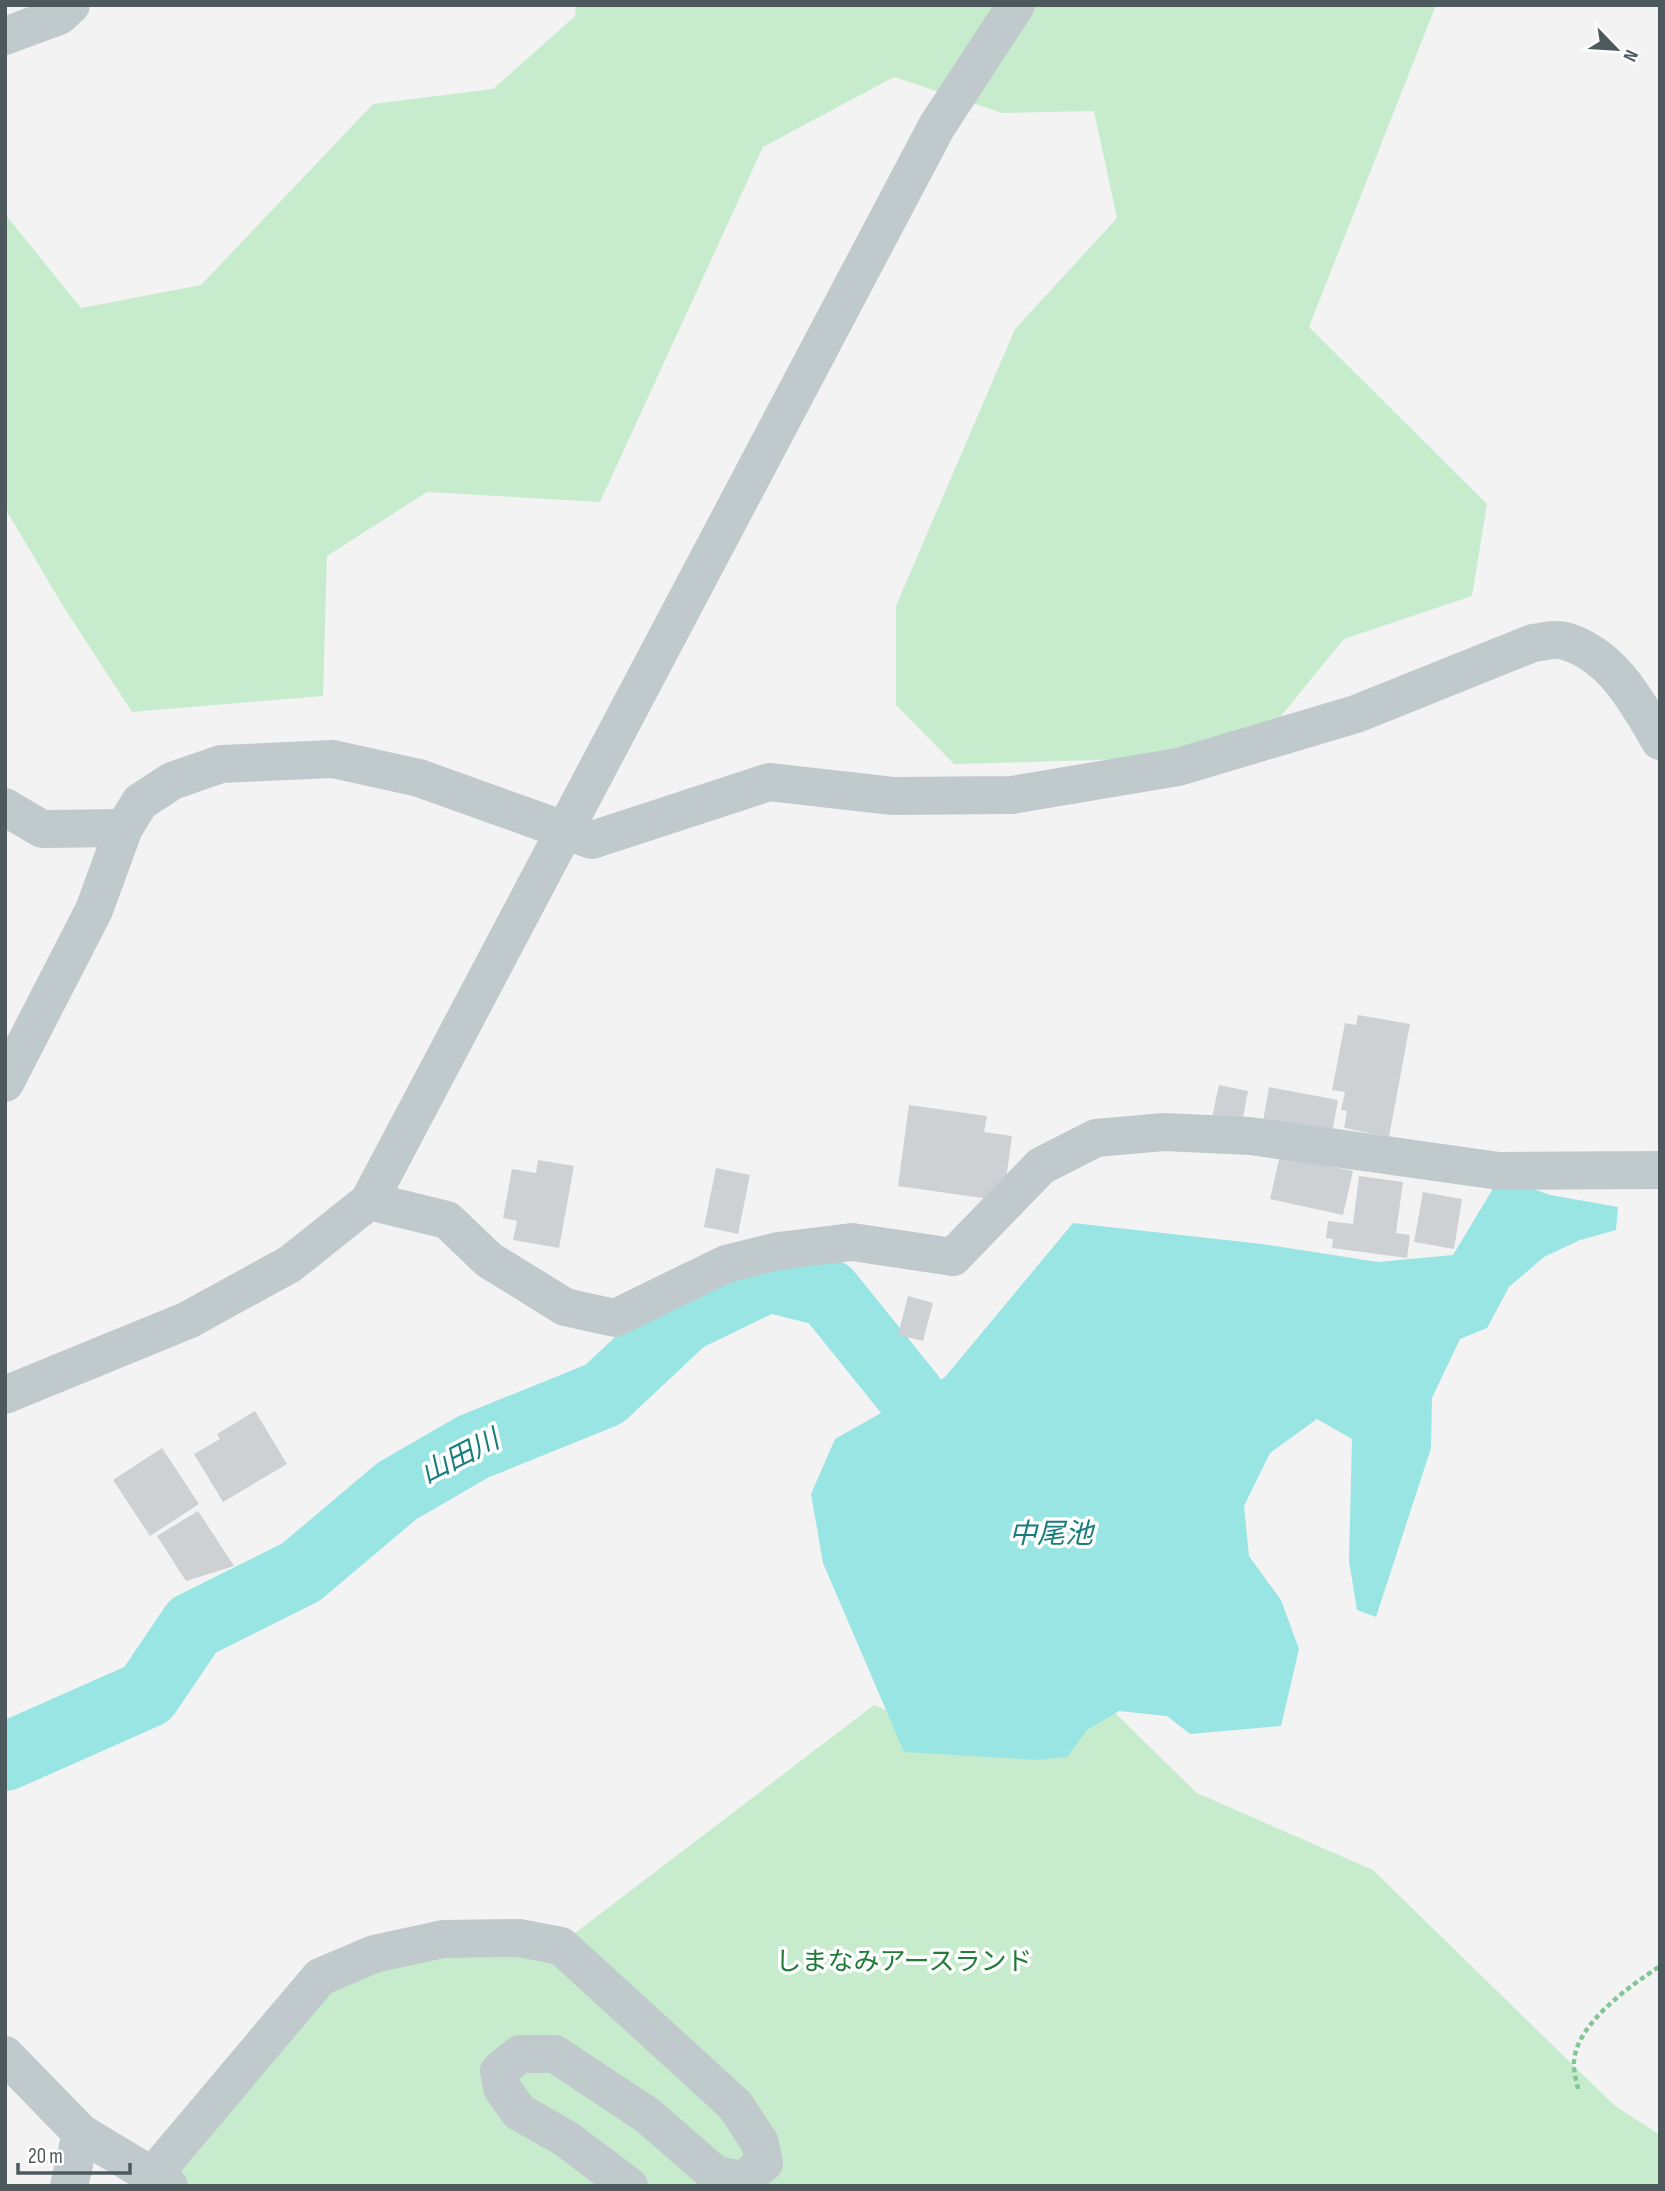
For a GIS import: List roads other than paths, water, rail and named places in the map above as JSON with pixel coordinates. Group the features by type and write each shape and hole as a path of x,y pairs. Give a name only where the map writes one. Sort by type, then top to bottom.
{"street":[{"path":"5,36 59,16 71,5"},
{"path":"5,1395 188,1320 290,1264 369,1201 937,126 1016,5"},
{"path":"5,1083 93,910 124,828 140,802 172,781 221,764 333,759 419,778 592,840 769,782 893,796 1012,795 1178,767 1356,714 1533,643 1564,640 1596,658 1625,682 1660,741"},
{"path":"5,807 42,829 124,828"},
{"path":"369,1201 447,1220 489,1260 565,1307 615,1318 726,1264 778,1251 852,1242 953,1257 1041,1166 1096,1138 1164,1132 1250,1136 1499,1171 1660,1170"},
{"path":"5,2055 80,2133 162,2180 320,1977 374,1954 443,1939 519,1938 561,1946 735,2105 760,2143 764,2163 743,2180 716,2175 647,2115 555,2054 520,2053 499,2071 502,2088 519,2112 565,2138 629,2186"},
{"path":"69,2186 80,2133"}],"water":[{"name":"中尾池","path":"1500,1177 1550,1195 1618,1207 1616,1230 1580,1240 1544,1257 1509,1287 1487,1328 1460,1339 1432,1398 1431,1448 1376,1617 1357,1610 1349,1561 1352,1439 1317,1419 1270,1453 1244,1506 1249,1556 1281,1600 1299,1649 1281,1726 1190,1734 1167,1716 1119,1711 1087,1730 1067,1757 1037,1760 904,1752 823,1563 811,1494 835,1439 945,1377 1073,1223 1262,1244 1378,1262 1453,1255"}],"waterway":[{"name":"山田川","path":"5,1757 147,1694 193,1626 301,1572 397,1491 473,1447 604,1394 685,1318 768,1278 828,1293 911,1396"}],"park label":[{"name":"しまなみアースランド","path":"904,1962"}]}
